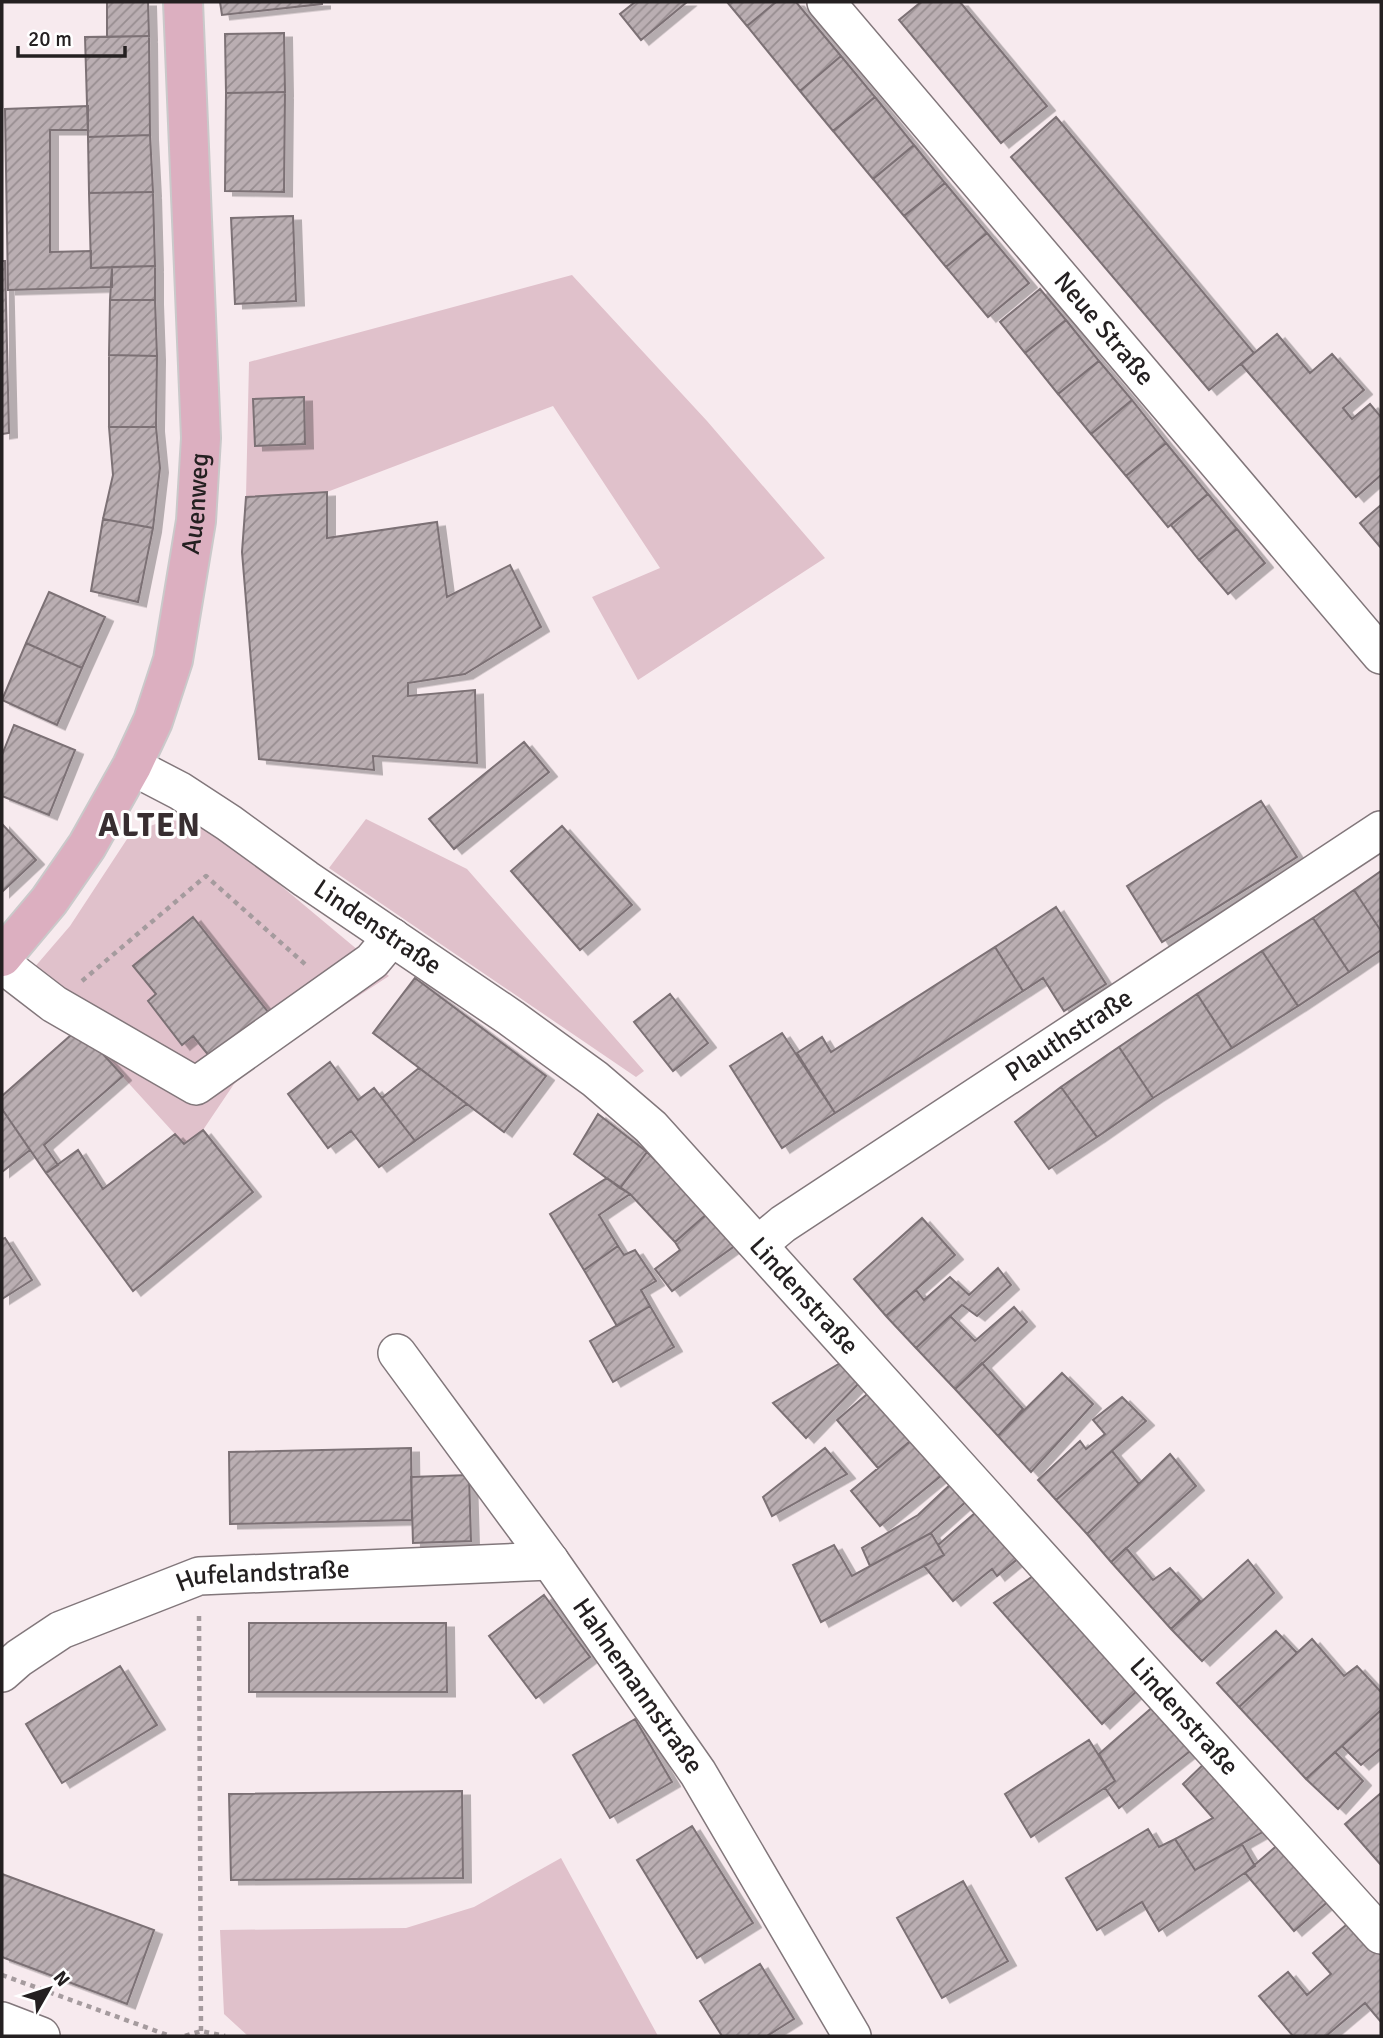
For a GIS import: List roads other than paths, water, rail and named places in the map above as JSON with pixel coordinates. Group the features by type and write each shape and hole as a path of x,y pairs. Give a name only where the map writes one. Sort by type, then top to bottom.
{"main road":[{"name":"Auenweg","path":"2,957 57,890 87,846 132,766 153,721 173,660 196,521 201,438 183,2"}],"street":[{"name":"Neue Straße","path":"826,2 1381,655"},
{"name":"Lindenstraße","path":"132,766 180,791 229,823 306,879 511,1018 595,1079 651,1126 1381,1935"},
{"name":"Plauthstraße","path":"759,1244 783,1224 1381,830"},
{"path":"2,964 54,1004 195,1086 372,961 392,937"},
{"name":"Hahnemannstraße","path":"397,1353 550,1561 698,1773 852,2036"},
{"name":"Hufelandstraße","path":"2,1674 19,1658 61,1630 199,1576 550,1561"},
{"path":"2,2021 41,2036"}],"district":[{"name":"ALTEN","path":"150,825"}]}
